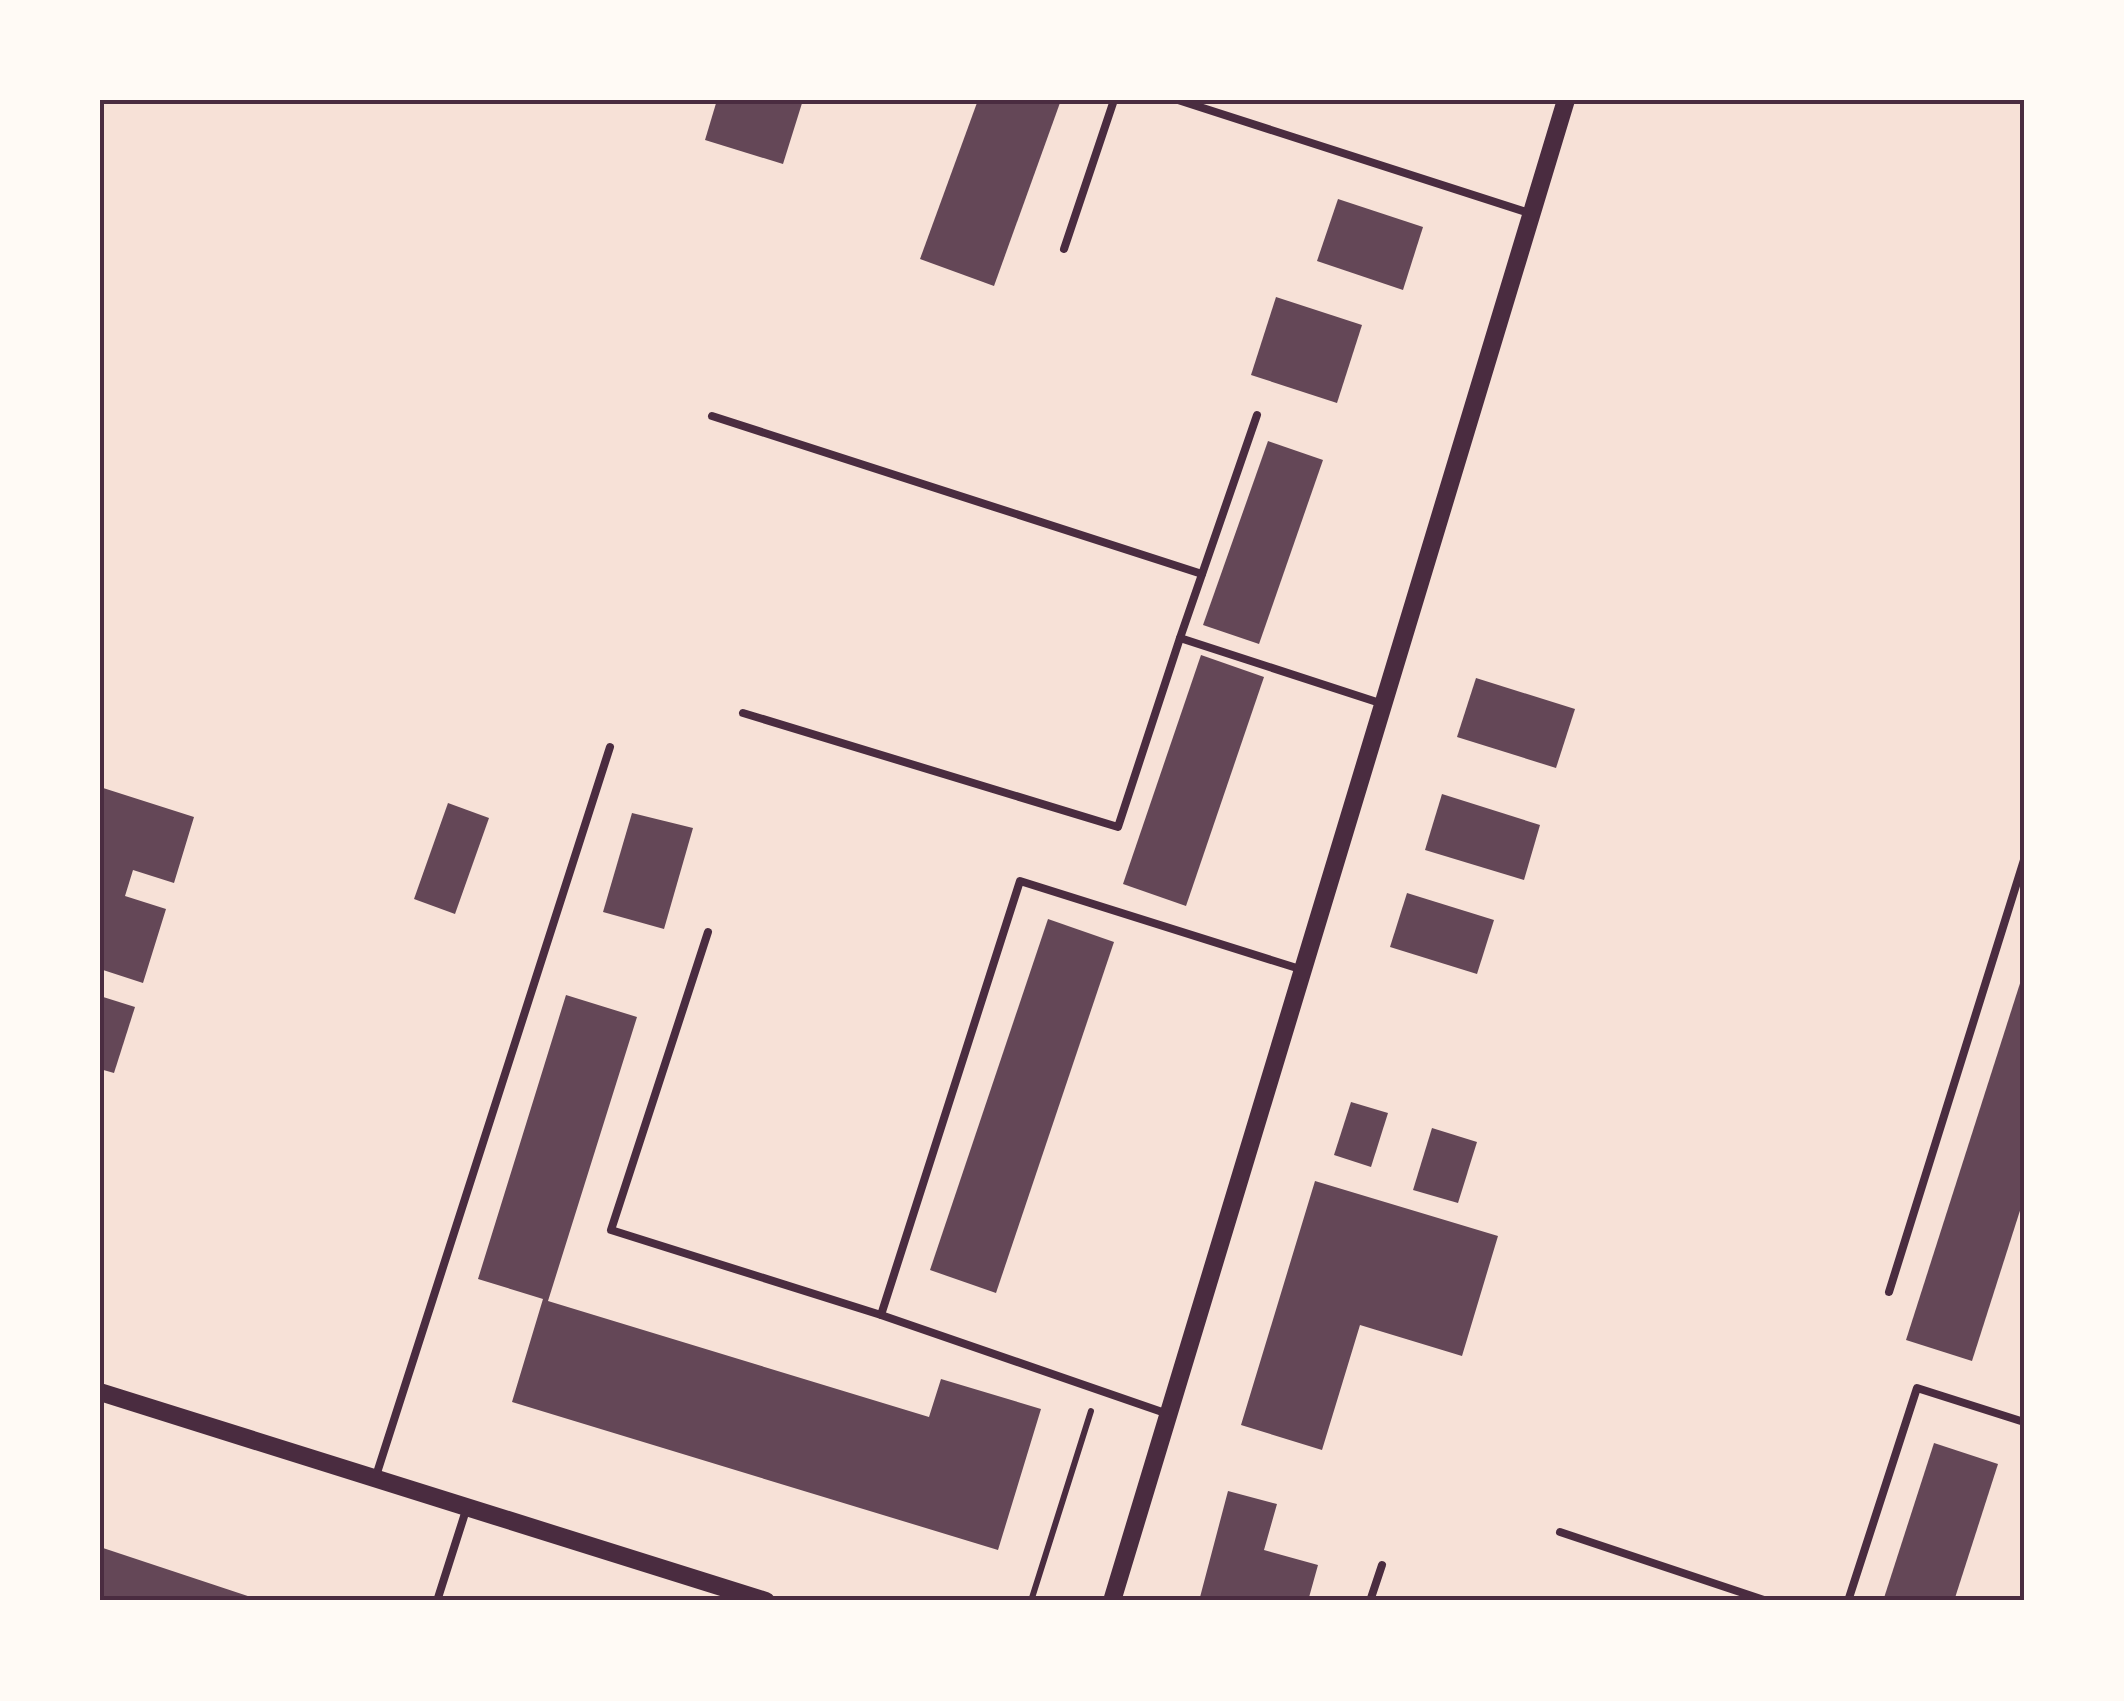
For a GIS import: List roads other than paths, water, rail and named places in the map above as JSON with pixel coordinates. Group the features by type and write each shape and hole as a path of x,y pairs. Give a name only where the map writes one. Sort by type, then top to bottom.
{"street":[{"path":"1112,1601 1566,100"},
{"path":"100,1392 766,1601"}],"lane":[{"path":"1064,250 1114,100"},
{"path":"1178,100 1532,214"},
{"path":"743,713 1118,827 1257,415"},
{"path":"712,416 1202,574"},
{"path":"1180,638 1383,704"},
{"path":"375,1479 610,747"},
{"path":"1888,1292 2024,860"},
{"path":"881,1314 1020,881 1302,970"},
{"path":"708,932 611,1230 881,1314 1168,1414"},
{"path":"1848,1601 1917,1388 2024,1422"},
{"path":"437,1601 467,1507"},
{"path":"1560,1532 1767,1601"},
{"path":"1370,1601 1382,1565"}]}
